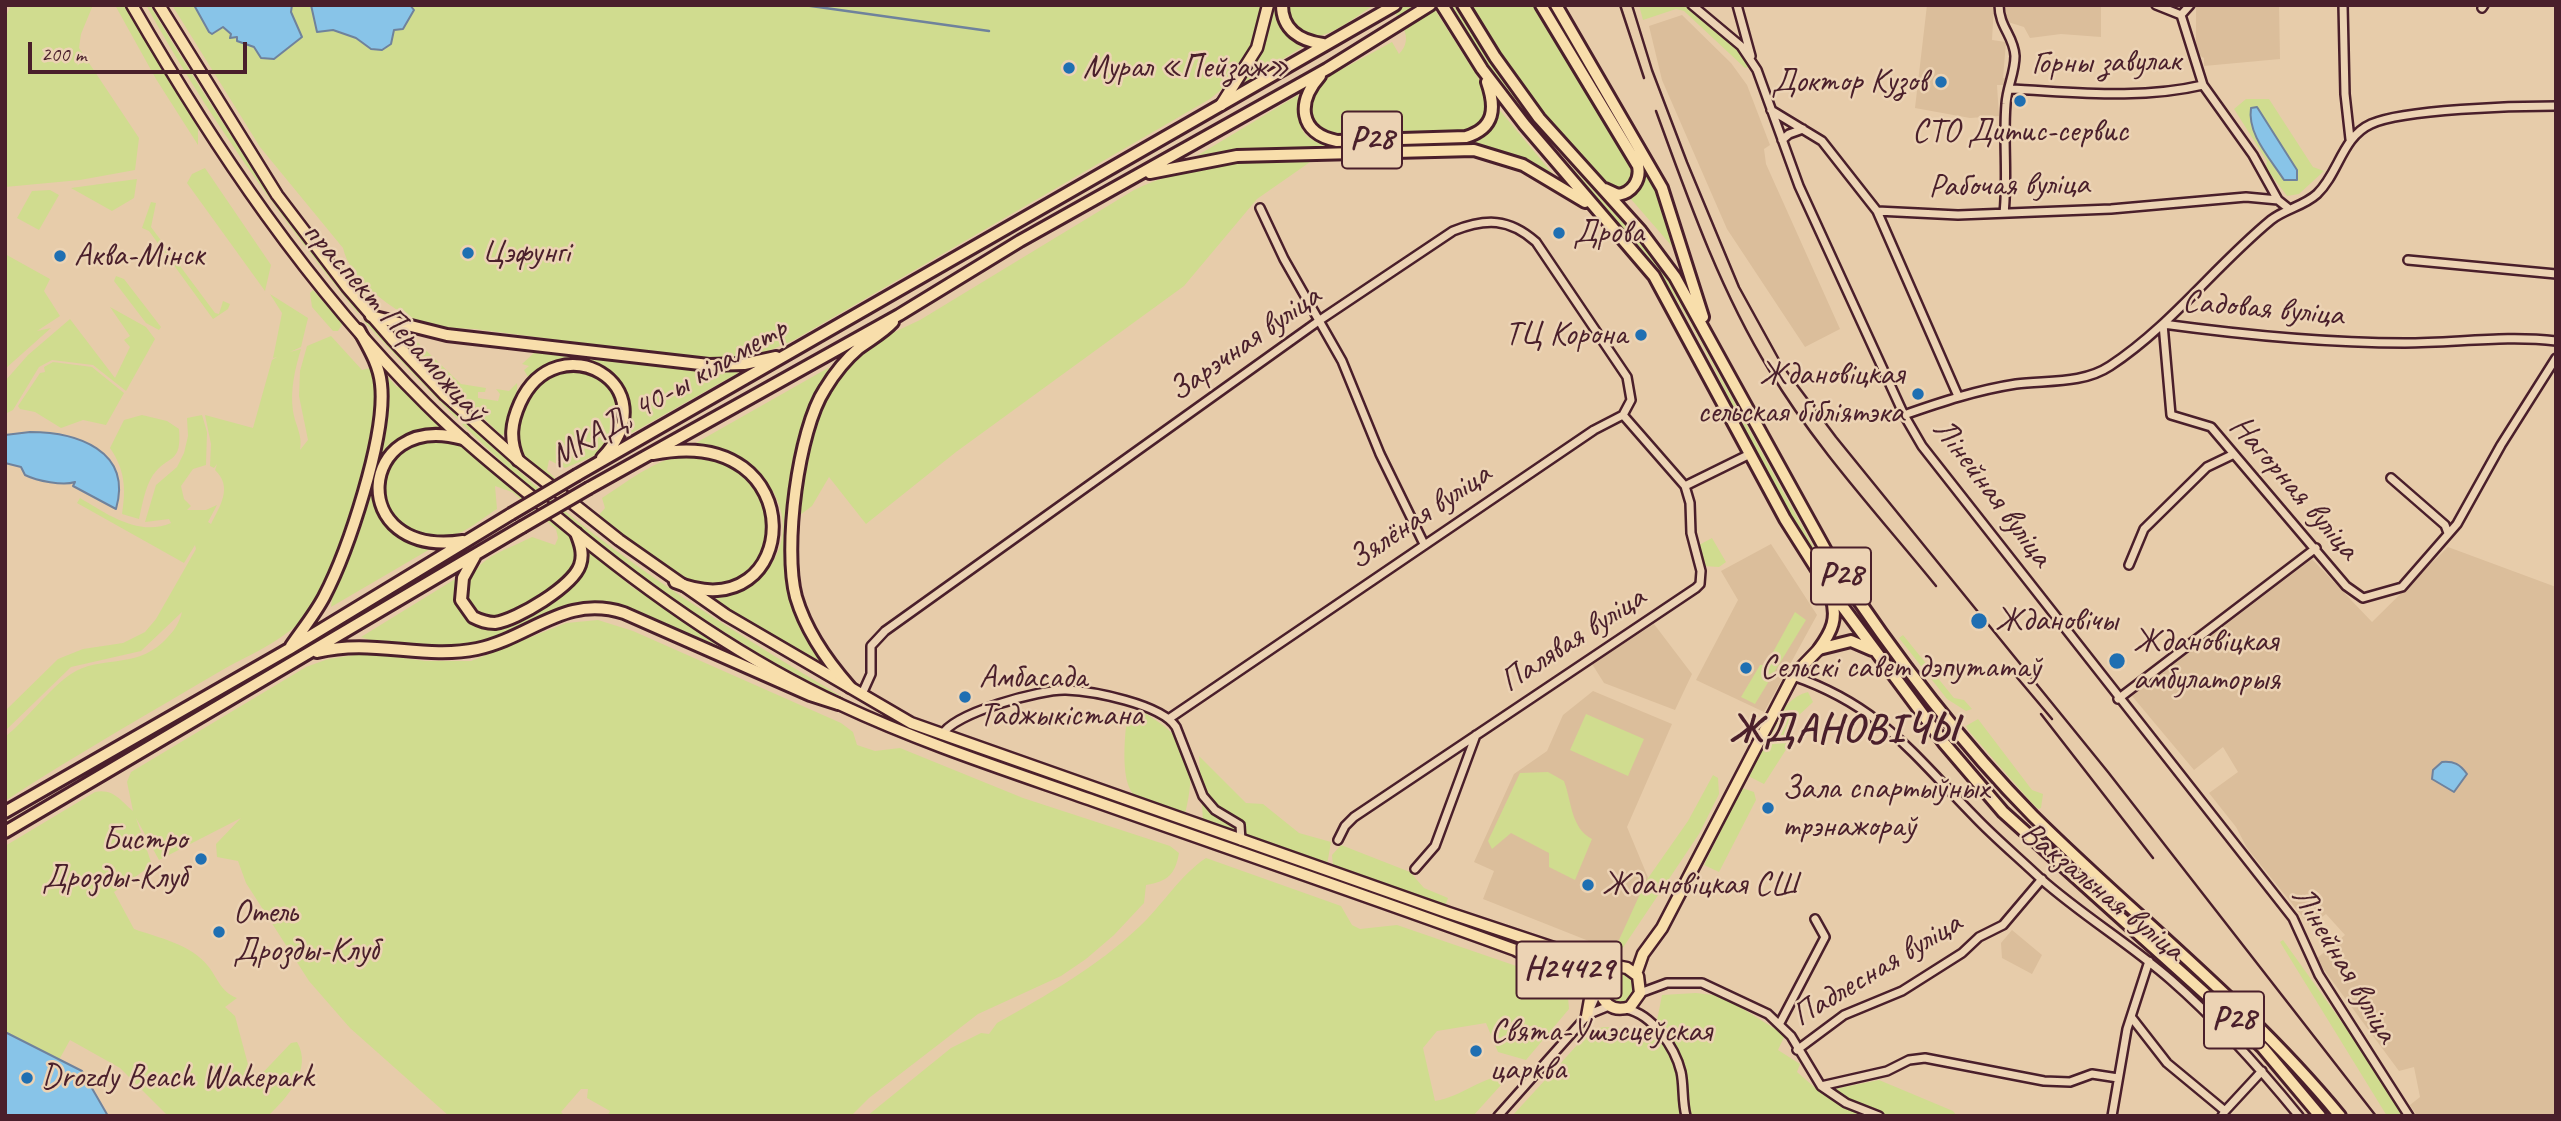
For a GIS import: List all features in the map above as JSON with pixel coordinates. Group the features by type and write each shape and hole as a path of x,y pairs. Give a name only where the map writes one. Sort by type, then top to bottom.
{"highway":[{"path":"1282,5 1285,23 1291,30 1304,39 1323,44"},
{"name":"МКАД, 40-ы кіламетр","path":"5,812 286,651 577,475 1395,5"},
{"name":"МКАД, 40-ы кіламетр","path":"5,832 150,749 479,551 643,456 899,315 1133,177 1327,68 1430,5"},
{"name":"Р28","path":"1442,5 1483,71 1654,275 1785,519 1828,587 1944,743 2003,812 2263,1048 2320,1116"},
{"name":"Р28","path":"1463,5 1516,88 1595,183 1654,248 1711,340 1830,558 1885,637 1977,753 2032,815 2256,1022 2340,1116"},
{"path":"1541,5 1637,166 1638,179 1624,194 1609,192 1595,183"},
{"name":"Р28","path":"1556,5 1662,188 1711,340"},
{"name":"Р28","path":"1327,68 1307,92 1304,109 1314,131 1337,141 1466,137 1477,133 1489,124 1494,103 1483,71"},
{"name":"Р28","path":"1133,177 1237,156 1474,150 1534,170 1597,209"},
{"path":"850,687 823,654 796,597 790,562 800,463 810,419 827,386 852,355 884,332 899,315"},
{"path":"371,316 447,335 709,365 744,364 788,355"},
{"path":"286,651 329,586 369,473 377,437 381,386 377,365 359,330"},
{"path":"518,460 512,447 511,428 527,390 542,374 552,369 580,365 592,367 612,380 622,399 624,411 620,433 594,467"},
{"path":"463,439 436,433 414,438 383,466 378,492 384,513 407,534 429,542 470,540"},
{"path":"643,456 678,449 721,455 746,469 756,479 772,509 772,544 763,562 748,579 730,588 704,591 675,582"},
{"path":"479,551 467,568 460,589 461,600 473,618 495,623 523,613 571,580 582,562 581,545 576,533"},
{"name":"Н24429","path":"1819,649 1829,636 1835,618 1828,587"},
{"path":"304,655 355,645 421,650 474,649 490,646 567,611 596,606 624,613 810,695 841,706"},
{"path":"1819,649 1851,641 1874,651"}],"main road":[{"name":"праспект Пераможцаў","path":"132,5 177,84 280,236 425,404 576,533 701,625 841,706 1005,770 1517,951"},
{"name":"праспект Пераможцаў","path":"159,5 277,195 371,316 445,395 518,460 675,582 897,716 942,735 1449,914 1620,967"},
{"path":"1219,107 1257,48 1268,5"},
{"name":"Н24429","path":"1643,954 1639,993 1625,1008 1609,1006 1597,989 1606,971 1620,967 1643,954 1662,928 1793,676 1819,649"},
{"path":"841,706 850,700 850,687"},
{"path":"1517,951 1589,974 1597,989"},
{"name":"Н24429","path":"1517,951 1573,972 1584,980 1589,989 1587,1016"},
{"name":"Н24429","path":"1620,967 1639,993"}],"street":[{"name":"Лінейная вуліца","path":"1692,5 1741,46 1752,60 1799,186 1904,415 1922,446 1958,496 2293,918 2319,975 2409,1116"},
{"path":"1737,5 1752,60"},
{"name":"Горны завулак","path":"1999,5 2002,26 2014,45 2014,77 2006,100 2004,214"},
{"name":"Горны завулак","path":"2156,5 2181,15"},
{"name":"Горны завулак","path":"2181,15 2190,5"},
{"path":"2343,5 2345,94 2350,139"},
{"name":"Горны завулак","path":"2181,15 2203,85 2221,105 2278,200"},
{"name":"Горны завулак","path":"2010,89 2093,94 2152,93 2203,85"},
{"path":"2164,324 2271,220 2288,208 2302,204 2325,185 2350,139 2371,124 2385,119 2556,106"},
{"path":"1771,109 1822,141 1877,211"},
{"path":"1782,140 1788,134 1803,129"},
{"name":"Рабочая вуліца","path":"1877,211 2004,214 2112,209 2246,197 2278,200"},
{"path":"2278,200 2288,208"},
{"path":"1261,208 1284,259 1342,360 1380,454 1424,544"},
{"name":"Лінейная вуліца","path":"1877,211 1958,396"},
{"name":"Зарэчная вуліца","path":"862,694 871,674 871,646 885,631 1320,320 1453,231 1476,222 1501,222 1522,230 1536,242 1626,377 1632,393 1623,415"},
{"path":"2408,260 2556,274"},
{"name":"Садовая вуліца","path":"1904,415 1958,396 2094,374 2108,368 2164,324 2338,342 2409,343 2525,337 2556,341"},
{"name":"Нагорная вуліца","path":"2164,324 2170,413 2179,419 2211,427 2232,455 2316,548 2346,586 2362,598 2402,587 2445,536"},
{"path":"2445,536 2465,511 2501,445 2556,358"},
{"path":"1623,415 1685,486 1750,454"},
{"name":"Зялёная вуліца","path":"1170,718 1594,430 1623,415"},
{"path":"2129,565 2144,529 2207,467 2232,455"},
{"path":"2391,478 2445,525 2445,536"},
{"name":"Палявая вуліца","path":"1338,841 1345,826 1354,817 1700,584 1701,571 1685,486"},
{"path":"2119,699 2316,548"},
{"name":"Вакзальная вуліца","path":"1793,676 1831,690 1881,720 1976,818 2042,879 2082,914 2149,961 2208,1014 2262,1071 2299,1116"},
{"path":"942,735 953,722 1009,702 1064,690 1103,695 1170,718 1188,751 1203,796 1215,810 1240,825 1241,841"},
{"path":"1415,869 1435,846 1477,733"},
{"name":"Падлесная вуліца","path":"1639,993 1679,981 1702,983 1780,1023 1797,1050 1844,1015 1914,984 1962,953 1979,937 2003,925 2042,879"},
{"path":"1780,1023 1825,937 1815,919"},
{"path":"2112,1116 2132,1018 2149,961"},
{"name":"Н24429","path":"1498,1116 1587,1016 1597,989"},
{"path":"1639,993 1681,1072 1686,1116"},
{"name":"Н24429","path":"1587,1016 1609,1006"},
{"path":"2132,1018 2167,1063 2223,1114 2262,1071"},
{"path":"1797,1050 1821,1086 1846,1102 1879,1116"},
{"path":"1821,1086 1887,1071 1909,1060 1925,1058 2044,1080 2070,1082 2092,1074 2118,1078"}],"shaded area":[{"path":"1927,5 1994,5 1992,40 2006,42 2003,78 2008,78 2007,85 1997,85 1999,116 1970,118 1915,108"},
{"path":"2004,5 2101,5 2101,37 2061,34 2030,38 2024,27 2008,22 2004,15"},
{"path":"2196,5 2279,5 2280,59 2204,66 2204,58 2196,53"},
{"path":"1682,15 1731,63 1747,85 1770,145 1764,149 1766,164 1840,329 1805,347 1727,229 1662,80 1649,26"},
{"path":"1771,544 1817,615 1764,712 1696,680 1738,600 1721,571"},
{"path":"2448,547 2556,587 2556,1116 2417,1116 2410,1105 2420,1097 2414,1067 2399,1071 2316,959 2345,935 2326,914 2310,926 2247,848 2236,827 2209,793 2238,772 2223,747 2194,770 2132,696 2312,559 2372,622"},
{"path":"1654,624 1692,674 1675,710 1604,683 1592,664"},
{"path":"1593,691 1672,724 1627,827 1652,887 1614,951 1483,899 1494,871 1474,862 1514,774 1547,751 1563,715"},
{"path":"2012,930 2042,955 2032,974 2002,958 2001,943"}],"green space":[{"path":"11,5 93,5 81,34 79,48 139,138 135,170 80,180 5,187 5,19"},
{"path":"115,5 127,5 198,128 198,145 156,79"},
{"path":"146,5 150,5 224,124 276,200 361,311 358,313 323,270 242,160 192,84"},
{"path":"172,5 1264,5 1246,58 1232,79 1210,99 794,340 752,358 718,361 475,329 415,326 414,320 371,290 353,270 343,248 260,147"},
{"path":"1273,5 1283,32 1306,45 1241,84 1260,50"},
{"path":"1286,5 1371,7 1334,30 1311,36 1301,33 1292,23"},
{"path":"1390,5 1432,5 1484,87 1487,94 1487,118 1470,132 1337,140 1315,130 1306,103 1324,79 1392,42 1399,54 1404,48 1406,36"},
{"path":"1449,5 1453,5 1536,128 1646,248 1664,274 1837,590 1869,634 1837,593 1809,549 1783,504 1713,366 1662,276 1640,246 1575,179 1517,108"},
{"path":"1469,5 1536,5 1632,166 1632,182 1623,191 1608,188 1510,73"},
{"path":"1548,5 1648,171 1677,252 1630,198 1643,180 1643,165"},
{"path":"1639,5 1687,5 1729,39 1750,67 1745,68 1684,11 1676,9 1643,20"},
{"path":"1298,95 1304,133 1309,138 1331,147 1474,142 1491,130 1498,108 1553,174 1501,153 1190,160"},
{"path":"2246,99 2269,99 2313,167 2324,171 2299,194 2287,196 2266,168 2267,161 2234,109"},
{"path":"1313,160 1257,199 1184,286 956,452 866,524 829,477 812,506 800,515 808,444 817,415 840,374 871,343 920,320 1134,190 1155,181 1221,164"},
{"path":"205,168 271,265 265,291 187,183 192,174"},
{"path":"137,179 134,198 112,211 71,188"},
{"path":"50,190 59,195 39,230 17,218 32,191"},
{"path":"151,202 156,203 151,227 215,313 219,314 223,301 230,304 228,309 213,319 149,231 142,228"},
{"path":"5,254 50,279 44,291 60,316 37,331 51,328 5,369"},
{"path":"116,276 124,279 161,327 159,330 146,323 114,281"},
{"path":"313,290 343,323 338,331 333,331 312,307 310,293"},
{"path":"270,294 308,318 301,347 290,352 301,349 292,395 300,450 308,440 299,396 300,371 307,346 331,336 362,370 373,367 377,398 372,443 346,537 327,586 308,614 279,639 114,734 5,801 5,737 71,674 82,668 128,659 151,651 172,633 182,612 141,651 71,667 5,731 5,711 58,659 83,649 123,643 145,632 156,619 196,549 195,545 184,563 77,503 80,498 112,517 135,525 159,527 171,523 169,519 145,522 156,485 177,467 184,453 188,436 187,418 202,415 207,432 206,465 193,469 181,486 184,499 191,506 187,510 206,510 217,505 208,522 211,524 224,490 215,470 217,464 214,468 210,466 211,444 205,415 253,428 272,360 277,357 273,358 282,313"},
{"path":"110,307 146,327 155,339 126,391 93,365 52,360 39,367 13,410 5,414 5,381 28,355 70,319 115,378 130,347 124,340 130,336"},
{"path":"367,318 500,454 586,528 680,596 844,698 844,701 840,702 708,622 644,579 582,532 524,483 469,431 364,321"},
{"path":"411,336 461,384 486,388 485,392 478,392 478,398 498,401 500,394 496,389 509,391 517,383 515,400 502,436 410,346 407,339"},
{"path":"535,352 702,371 736,370 738,373 621,439 627,403 617,378 588,362 567,361 528,377 524,370 529,366 522,364"},
{"path":"53,362 92,367 124,393 106,425 83,420 61,428 35,412 20,409 18,406 40,373 45,372 44,367"},
{"path":"828,368 831,369 810,406 799,443 787,567 830,669 711,598 736,592 757,580 771,564 780,545 783,525 779,504 768,484 749,465 730,454 694,444"},
{"path":"573,369 598,377 611,387 618,403 617,421 610,438 599,452 565,468 549,460 547,470 594,518 532,464 524,456 518,443 521,419 535,389 545,380"},
{"path":"382,370 397,387 401,384 443,426 404,439 389,450 382,459 374,481 376,504 387,525 399,537 437,545 331,607 334,586 378,455"},
{"path":"142,415 167,421 179,429 179,440 176,454 159,468 150,480 139,519 122,514 123,480 119,464 110,448 124,420"},
{"path":"418,440 456,440 574,538 578,560 568,576 546,595 510,616 480,617 466,602 472,576 478,567 496,554 532,537 555,545 558,538 556,529 512,492 495,486 497,509 462,532 436,537 423,535 399,523 384,502 384,474 394,458"},
{"path":"697,453 737,465 764,493 770,544 743,573 723,584 711,585 683,578 598,516 605,508 602,498 636,476 670,458"},
{"path":"1712,538 1726,562 1719,567 1703,566 1699,545"},
{"path":"586,548 632,587 735,652 617,605 600,604 569,608 495,640 465,647 409,647 361,637 460,576 457,599 473,622 491,628 537,607 566,589 584,564"},
{"path":"1795,612 1806,620 1755,704 1741,697 1760,665 1766,665"},
{"path":"598,620 633,631 841,723 853,732 857,745 875,751 900,748 1023,798 1170,846 1179,853 1173,872 1165,879 1146,885 1144,903 1114,935 1086,959 1061,976 978,1014 869,1098 851,1116 607,1116 610,1111 587,1098 588,1089 581,1089 561,1112 565,1116 449,1116 350,1028 309,981 246,883 238,861 217,857 216,844 241,818 159,860 136,818 152,865 114,892 134,929 193,952 208,966 223,988 237,998 225,1007 235,1016 253,1083 291,1043 297,1042 301,1052 300,1073 290,1092 268,1116 168,1116 120,1068 70,1040 28,1116 5,1116 5,846 95,792 112,794 133,811 127,782 131,772 306,667 328,659 369,653 425,661 471,661 566,623"},
{"path":"1903,635 1954,698 1964,700 1972,709 1966,711 1947,699 1899,638"},
{"path":"1808,692 1813,702 1798,716 1789,745 1764,784 1748,776 1779,715 1787,704"},
{"path":"1141,711 1170,731 1186,753 1190,780 1185,815 1142,800 1131,791 1124,760 1127,717"},
{"path":"1586,714 1644,739 1628,776 1570,750"},
{"path":"1978,719 2032,790 2043,794 2041,808 2038,809 2030,801 1968,730 1966,726"},
{"path":"1199,756 1246,803 1263,804 1299,833 1331,842 1327,865 1203,821"},
{"path":"1548,772 1564,781 1576,822 1592,839 1575,880 1549,867 1549,853 1511,833 1492,849 1488,841 1520,773"},
{"path":"1713,775 1718,778 1719,794 1699,834 1616,958 1598,953 1613,953 1646,881 1688,821"},
{"path":"1742,788 1754,792 1756,800 1719,872 1704,865"},
{"path":"1341,845 1410,872 1424,888 1448,898 1444,909 1333,866 1332,855"},
{"path":"1206,858 1341,906 1352,925 1360,929 1397,925 1557,980 1568,997 1569,1009 1526,1060 1498,1052 1486,1023 1437,1031 1423,1048 1435,1101 1491,1078 1510,1075 1473,1116 867,1116 951,1048 981,1033 989,1034 997,1023 1089,968 1139,927 1188,873"},
{"path":"2283,940 2409,1116 2387,1116 2280,942"},
{"path":"1620,971 1632,976 1637,988 1632,1000 1620,1005 1608,1000 1603,988 1608,976"},
{"path":"1696,993 1722,996 1785,1035 1778,1050 1800,1064 1797,1072 1820,1092 1879,1080 1953,1111 1957,1116 1512,1116 1591,1030 1615,1027 1653,1041 1662,995"}],"water":[{"path":"194,5 292,5 291,12 302,37 274,59 261,58 254,47 237,41 237,37 230,38 231,34 223,27 212,34 209,32"},
{"path":"311,5 410,5 414,10 403,29 394,30 391,44 382,50 371,49 356,38 333,30 317,32"},
{"path":"2257,107 2297,170 2297,180 2284,180 2261,146 2251,118 2251,108"},
{"path":"30,432 65,436 97,448 116,472 119,489 116,509 73,486 75,482 57,483 36,479 25,475 21,467 5,463 5,435"},
{"path":"2442,762 2456,764 2467,774 2454,792 2432,779 2433,770"},
{"path":"5,1032 82,1071 108,1116 5,1116"}],"waterway":[{"path":"804,5 989,31"}],"railway":[{"path":"1620,5 1644,78"},
{"path":"1632,5 1652,70 1739,287 1782,365 1836,437 2108,772 2376,1116"},
{"path":"1656,111 1693,211 1751,340 1787,399 1827,454 1936,586"},
{"path":"2009,668 2052,719"},
{"path":"2041,714 2153,858"}],"place":[{"name":"Мурал «Пейзаж»","path":"1069,68"},
{"name":"Доктор Кузов","path":"1941,82"},
{"name":"СТО Дитис-сервис","path":"2020,101"},
{"name":"Дрова","path":"1559,233"},
{"name":"Цэфунгі","path":"468,253"},
{"name":"Аква-Мінск","path":"60,256"},
{"name":"ТЦ Корона","path":"1641,335"},
{"name":"Ждановіцкая сельская бібліятэка","path":"1918,394"},
{"name":"Ждановічы","path":"1979,621"},
{"name":"Ждановіцкая амбулаторыя","path":"2117,661"},
{"name":"Сельскі савет дэпутатаў","path":"1746,668"},
{"name":"Амбасада Таджыкістана","path":"965,697"},
{"name":"Зала спартыўных трэнажораў","path":"1768,808"},
{"name":"Бистро Дрозды-Клуб","path":"201,859"},
{"name":"Ждановіцкая СШ","path":"1588,885"},
{"name":"Отель Дрозды-Клуб","path":"219,932"},
{"name":"Свята-Ушэсцеўская царква","path":"1476,1051"},
{"name":"Drozdy Beach Wakepark","path":"27,1078"}],"district":[{"name":"ЖДАНОВІЧЫ","path":"1844,731"}]}
